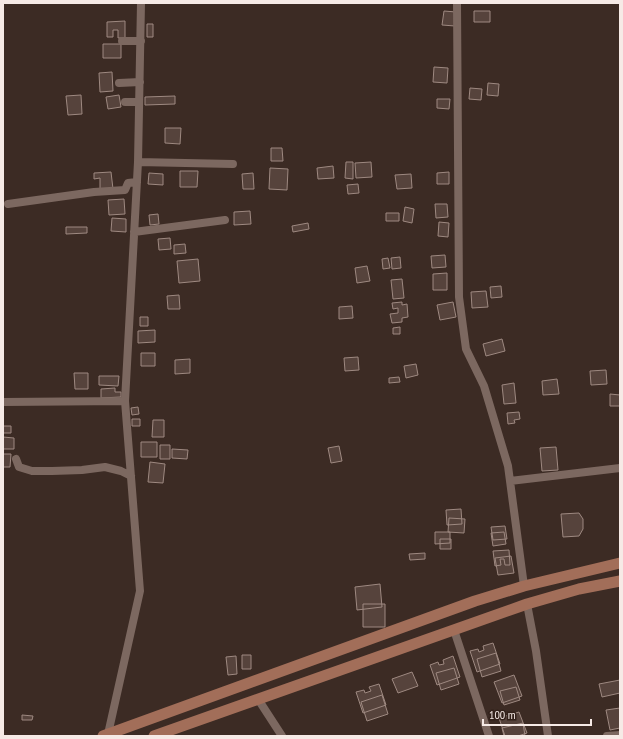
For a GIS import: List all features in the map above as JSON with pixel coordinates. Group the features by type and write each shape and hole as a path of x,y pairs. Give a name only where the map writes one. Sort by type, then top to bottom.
{"main road":[{"path":"105,735 475,601 524,586 620,563"},
{"path":"154,736 527,604 579,589 620,581"}],"street":[{"path":"105,735 140,591 125,401 138,162 141,3"},
{"path":"457,3 459,297 466,349 484,386 508,466 524,586"},
{"path":"122,41 140,41"},
{"path":"119,83 140,82"},
{"path":"125,102 139,102"},
{"path":"138,162 233,164"},
{"path":"8,204 94,192 126,190 128,182 137,182"},
{"path":"134,232 225,220"},
{"path":"3,402 125,401"},
{"path":"16,459 19,468 32,471 82,470 105,467 121,471 131,476"},
{"path":"510,481 620,468"},
{"path":"527,604 536,651 545,735"},
{"path":"454,630 489,736"},
{"path":"258,699 282,736"},
{"path":"607,736 620,734"}],"building":[{"path":"444,11 456,12 455,26 442,25"},
{"path":"474,11 490,11 490,22 474,22"},
{"path":"125,21 125,38 118,38 118,30 113,30 113,37 107,37 107,22"},
{"path":"147,24 153,24 153,37 147,37"},
{"path":"103,44 121,44 121,58 103,58"},
{"path":"434,67 448,68 447,83 433,82"},
{"path":"112,72 113,91 100,92 99,73"},
{"path":"488,83 499,84 498,96 487,95"},
{"path":"470,88 482,89 481,100 469,99"},
{"path":"81,95 82,114 68,115 66,96"},
{"path":"119,95 121,107 108,109 106,97"},
{"path":"175,96 175,104 145,105 145,97"},
{"path":"437,99 450,99 449,109 437,108"},
{"path":"165,128 181,128 180,144 165,143"},
{"path":"271,148 282,148 283,161 271,161"},
{"path":"346,162 353,162 353,179 345,178"},
{"path":"371,162 372,177 356,178 355,163"},
{"path":"333,166 334,178 318,179 317,168"},
{"path":"270,168 288,169 287,190 269,189"},
{"path":"180,171 198,171 197,187 180,187"},
{"path":"111,172 113,189 100,190 100,178 94,179 94,173"},
{"path":"449,172 449,184 437,184 437,173"},
{"path":"149,173 163,174 163,185 148,184"},
{"path":"253,173 254,189 243,189 242,174"},
{"path":"411,174 412,188 397,189 395,175"},
{"path":"358,184 359,193 348,194 347,185"},
{"path":"124,199 125,214 109,215 108,200"},
{"path":"435,204 447,204 448,217 436,218"},
{"path":"405,207 414,209 412,223 403,221"},
{"path":"250,211 251,224 234,225 234,212"},
{"path":"386,213 399,213 399,221 386,221"},
{"path":"158,214 159,224 150,225 149,215"},
{"path":"112,218 126,219 126,232 111,231"},
{"path":"439,222 449,223 448,237 438,236"},
{"path":"308,223 309,229 293,232 292,226"},
{"path":"66,227 87,227 87,233 66,234"},
{"path":"170,238 171,249 159,250 158,239"},
{"path":"185,244 186,253 174,254 174,245"},
{"path":"445,255 446,267 432,268 431,256"},
{"path":"400,257 401,268 392,269 391,258"},
{"path":"388,258 390,268 383,269 382,259"},
{"path":"198,259 200,281 179,283 177,261"},
{"path":"367,266 370,281 357,283 355,268"},
{"path":"447,273 447,290 433,290 433,274"},
{"path":"402,279 404,298 393,299 391,280"},
{"path":"501,286 502,297 491,298 490,287"},
{"path":"486,291 488,307 472,308 471,292"},
{"path":"179,295 180,309 168,309 167,296"},
{"path":"402,302 402,305 407,304 408,317 402,318 402,322 392,323 390,314 398,313 398,308 393,309 392,303"},
{"path":"453,302 456,317 440,320 437,305"},
{"path":"352,306 353,318 339,319 339,307"},
{"path":"140,317 148,317 148,326 140,326"},
{"path":"400,327 400,334 393,334 393,328"},
{"path":"155,330 155,342 138,343 138,331"},
{"path":"502,339 505,351 486,356 483,344"},
{"path":"141,353 155,353 155,366 141,366"},
{"path":"358,357 359,370 345,371 344,358"},
{"path":"190,359 190,373 175,374 175,360"},
{"path":"416,364 418,375 406,378 404,366"},
{"path":"606,370 607,384 591,385 590,371"},
{"path":"74,373 88,373 88,389 75,389"},
{"path":"99,376 119,376 118,386 99,385"},
{"path":"399,377 400,382 389,383 389,378"},
{"path":"557,379 559,394 543,395 542,381"},
{"path":"514,383 516,403 504,404 502,385"},
{"path":"115,388 115,392 121,392 121,397 101,398 101,389"},
{"path":"610,394 620,395 620,406 610,406"},
{"path":"138,407 139,414 132,415 131,408"},
{"path":"519,412 520,419 514,420 515,423 508,424 507,413"},
{"path":"132,419 140,419 140,426 132,426"},
{"path":"153,420 164,420 164,437 152,437"},
{"path":"3,426 11,426 11,433 3,433"},
{"path":"3,437 14,438 14,449 3,449"},
{"path":"141,442 157,442 157,457 141,457"},
{"path":"160,445 170,445 170,459 160,459"},
{"path":"339,446 342,461 331,463 328,448"},
{"path":"556,447 558,470 542,471 540,448"},
{"path":"172,449 188,450 187,459 172,458"},
{"path":"3,454 11,454 10,467 3,467"},
{"path":"150,462 165,464 163,483 148,482"},
{"path":"461,509 462,524 447,525 446,510"},
{"path":"579,513 583,519 583,529 579,536 563,537 561,514"},
{"path":"449,518 465,519 464,533 448,532"},
{"path":"505,526 507,539 493,540 491,527"},
{"path":"435,532 450,532 450,543 435,544"},
{"path":"504,532 506,544 493,546 491,533"},
{"path":"440,539 451,539 451,549 440,549"},
{"path":"509,550 510,565 505,565 504,559 500,559 501,565 495,566 493,551"},
{"path":"425,553 425,559 410,560 409,554"},
{"path":"511,556 514,573 498,575 495,558"},
{"path":"380,584 382,607 357,610 355,587"},
{"path":"363,604 385,604 385,627 363,627"},
{"path":"493,643 500,664 477,672 470,651 478,649 479,652 484,650 483,646"},
{"path":"496,653 501,671 482,677 477,659"},
{"path":"242,655 251,655 251,669 242,669"},
{"path":"236,656 237,674 228,675 226,657"},
{"path":"453,656 460,677 437,685 430,665 438,662 439,665 444,664 443,660"},
{"path":"454,668 459,684 441,690 436,673"},
{"path":"412,672 418,686 398,693 392,679"},
{"path":"514,675 522,696 502,703 494,682"},
{"path":"620,680 620,693 602,697 599,684"},
{"path":"379,684 386,705 363,713 356,692 364,690 365,693 371,691 369,687"},
{"path":"516,687 520,700 504,705 500,691"},
{"path":"382,695 388,714 367,721 361,702"},
{"path":"620,708 620,728 610,730 606,710"},
{"path":"519,712 527,733 518,736 505,736 499,718"},
{"path":"22,715 33,716 32,720 22,720"},
{"path":"523,723 525,736 504,736 502,728"}]}
